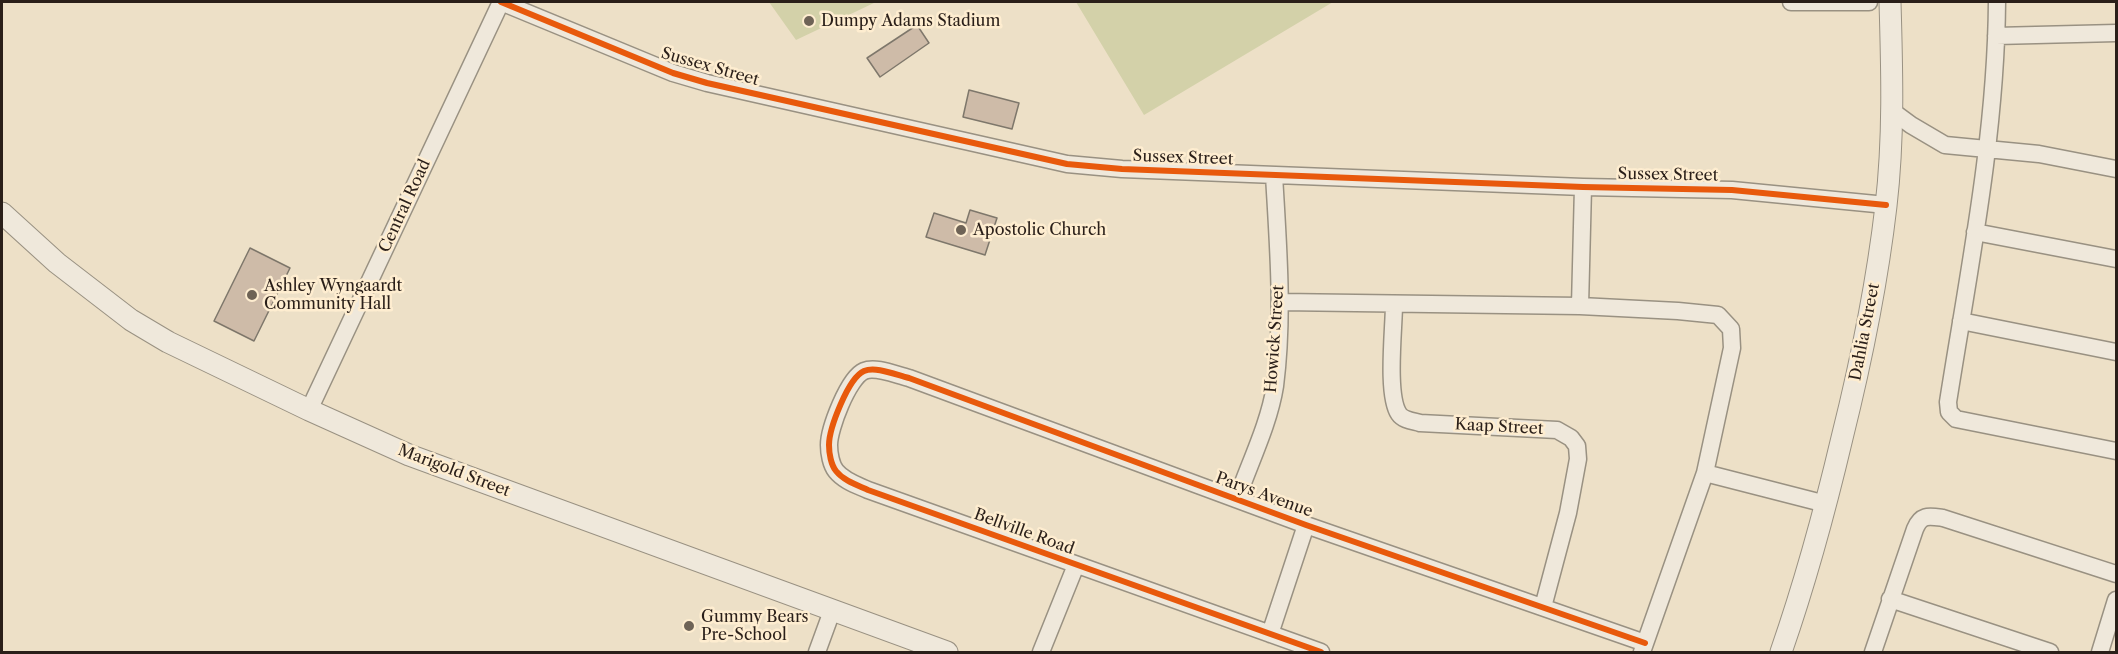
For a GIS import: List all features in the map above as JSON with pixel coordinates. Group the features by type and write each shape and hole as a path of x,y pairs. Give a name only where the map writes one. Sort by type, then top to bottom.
{"street":[{"name":"Sussex Street","path":"501,2 673,73 707,83 1067,164 1099,168 1274,175 1583,187 1732,190 1886,205"},
{"name":"Central Road","path":"309,410 501,2"},
{"path":"1791,2 1869,2"},
{"name":"Dahlia Street","path":"1781,652 1826,504 1860,364 1886,205 1892,111 1890,2"},
{"path":"1996,2 1996,36 1988,149 1948,402 1951,416 1956,419 2116,451"},
{"path":"1996,36 2116,33"},
{"path":"1892,111 1911,126 1945,145 2038,153 2116,169"},
{"name":"Howick Street","path":"1237,499 1266,419 1274,386 1281,302 1274,175"},
{"path":"1580,306 1583,187"},
{"name":"Marigold Street","path":"2,213 57,263 131,320 168,342 309,410 409,455 946,652"},
{"path":"1975,232 2116,259"},
{"path":"1281,302 1580,306 1703,312 1718,315 1731,329 1732,348 1705,473 1643,648"},
{"name":"Kaap Street","path":"1394,304 1392,394 1399,414 1406,420 1420,423 1557,430 1566,434 1577,446 1578,459 1568,513 1543,607"},
{"path":"1961,321 2116,352"},
{"name":"Parys Avenue","path":"875,370 909,378 1306,525 1543,607 1643,648"},
{"name":"Bellville Road","path":"875,370 864,371 857,376 845,395 832,428 829,444 830,458 835,470 843,478 868,490 1321,652"},
{"path":"1705,473 1826,504"},
{"path":"1873,652 1915,528 1920,518 1926,516 1943,518 2116,574"},
{"path":"1270,634 1306,525"},
{"path":"1041,652 1076,565"},
{"path":"1890,599 2050,652"},
{"path":"2100,652 2116,600"},
{"path":"817,652 832,610"}],"shaded area":[{"name":"Dumpy Adams Stadium","path":"769,2 876,2 796,40"},
{"path":"1076,2 1333,2 1144,115"}],"building":[{"path":"917,25 929,43 880,77 867,58"},
{"path":"969,90 1019,103 1012,129 963,117"},
{"name":"Apostolic Church","path":"970,210 997,218 985,255 926,237 934,213 966,223"},
{"name":"Ashley Wyngaardt Community Hall","path":"250,248 290,268 254,341 214,321"}],"cycle path":[{"path":"501,2 673,73 707,83 1067,164 1122,169 1583,187 1732,190 1886,205"},
{"path":"1321,652 851,482 834,468 829,448 832,428 846,393 864,371 880,370 909,378 1306,525 1645,643"}],"place":[{"name":"Dumpy Adams Stadium","path":"809,21"},
{"name":"Apostolic Church","path":"961,230"},
{"name":"Ashley Wyngaardt Community Hall","path":"252,295"},
{"name":"Gummy Bears Pre-School","path":"689,626"}]}
